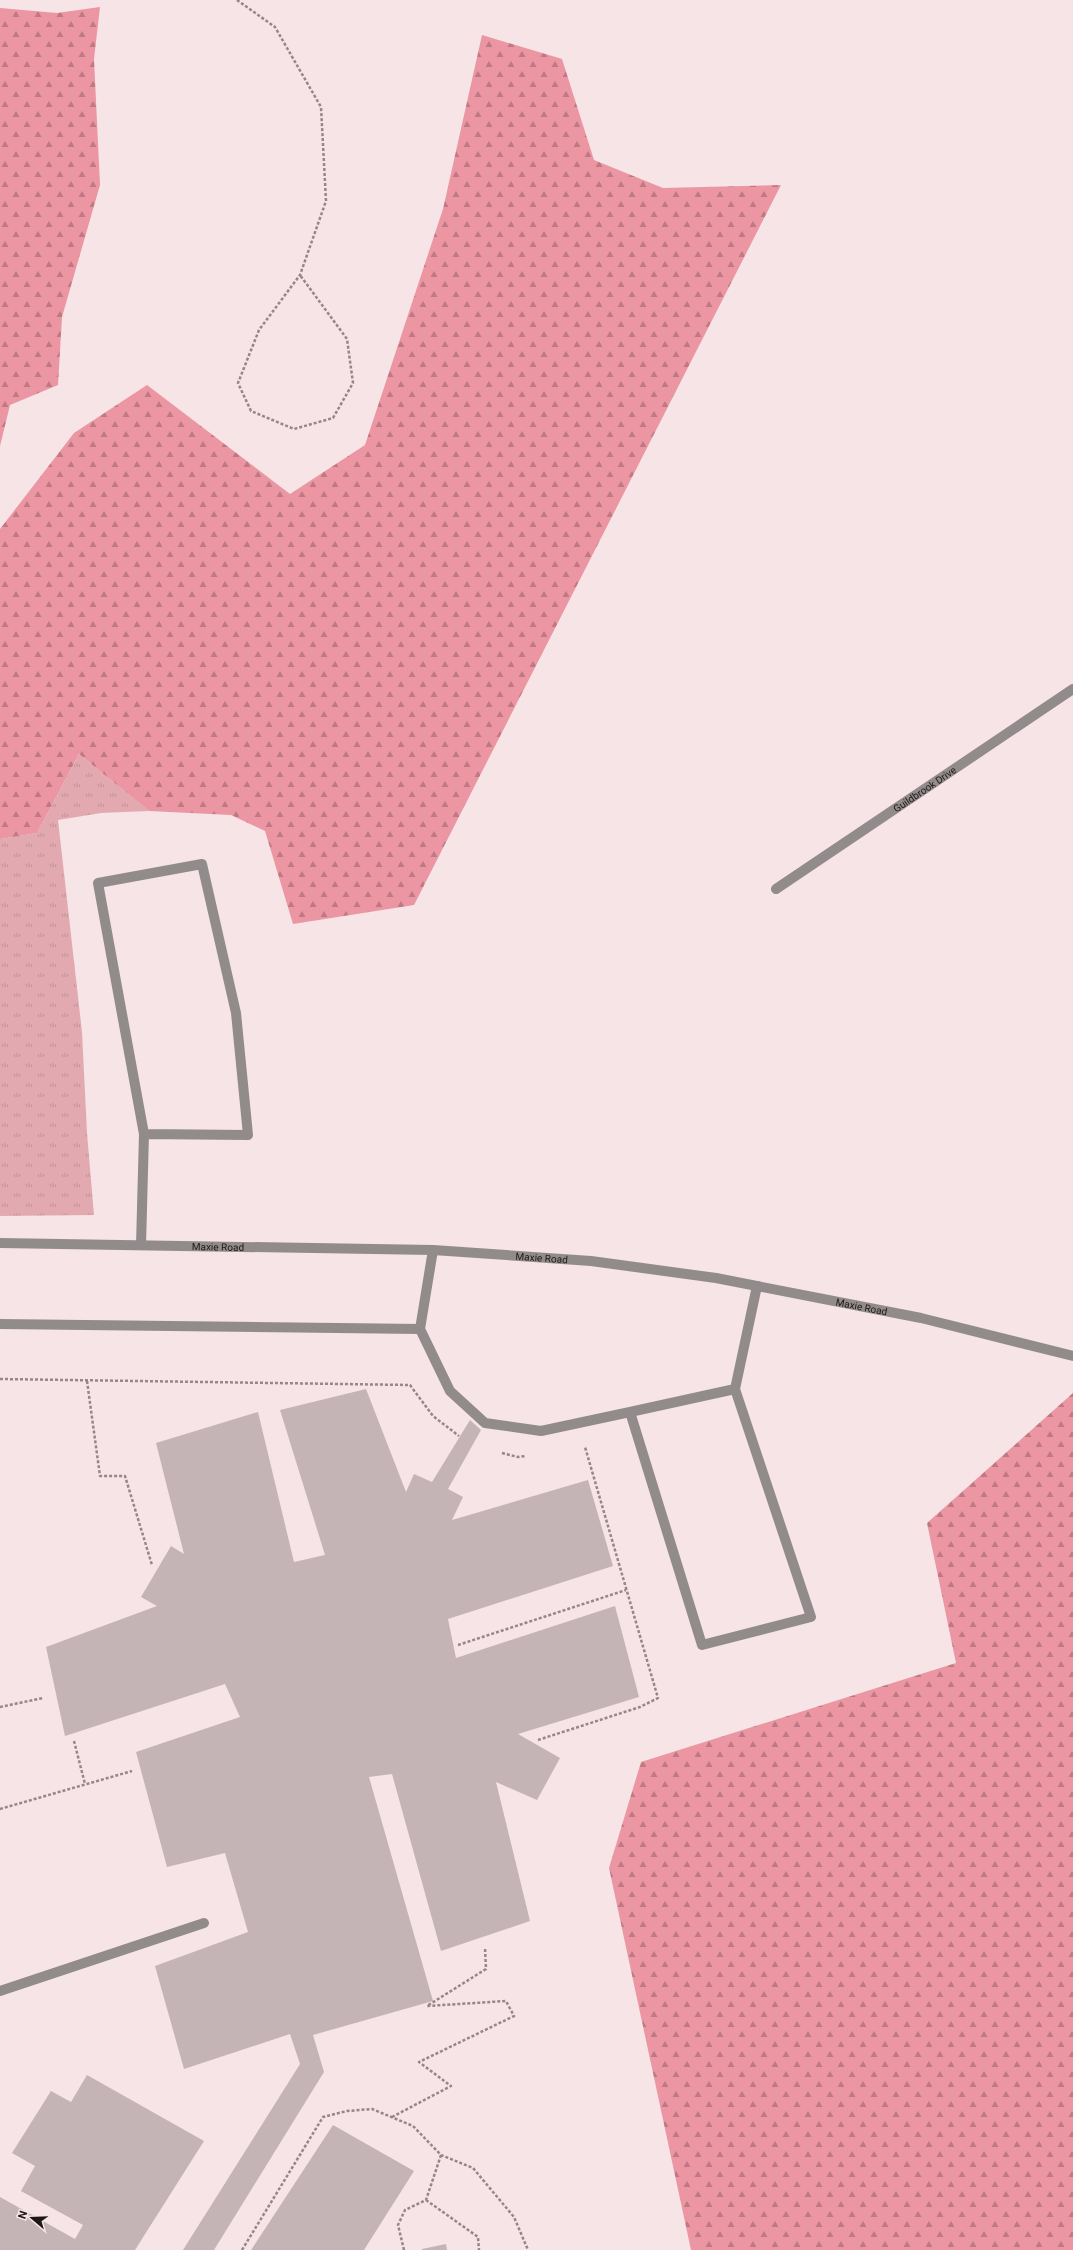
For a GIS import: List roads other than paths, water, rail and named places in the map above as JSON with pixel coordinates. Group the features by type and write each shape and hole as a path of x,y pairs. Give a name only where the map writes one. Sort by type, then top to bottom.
{"street":[{"name":"Guildbrook Drive","path":"776,889 1073,689"},
{"path":"142,1245 144,1134 98,883 202,864 236,1013 248,1136 144,1134"},
{"name":"Maxie Road","path":"0,1243 433,1250 591,1261 716,1278 921,1318 1073,1356"},
{"path":"433,1250 420,1329 450,1391 485,1424 541,1431 735,1389"},
{"path":"630,1412 702,1645 811,1617 735,1389 757,1286"},
{"path":"0,1324 420,1329"},
{"path":"0,1990 204,1924"}]}
